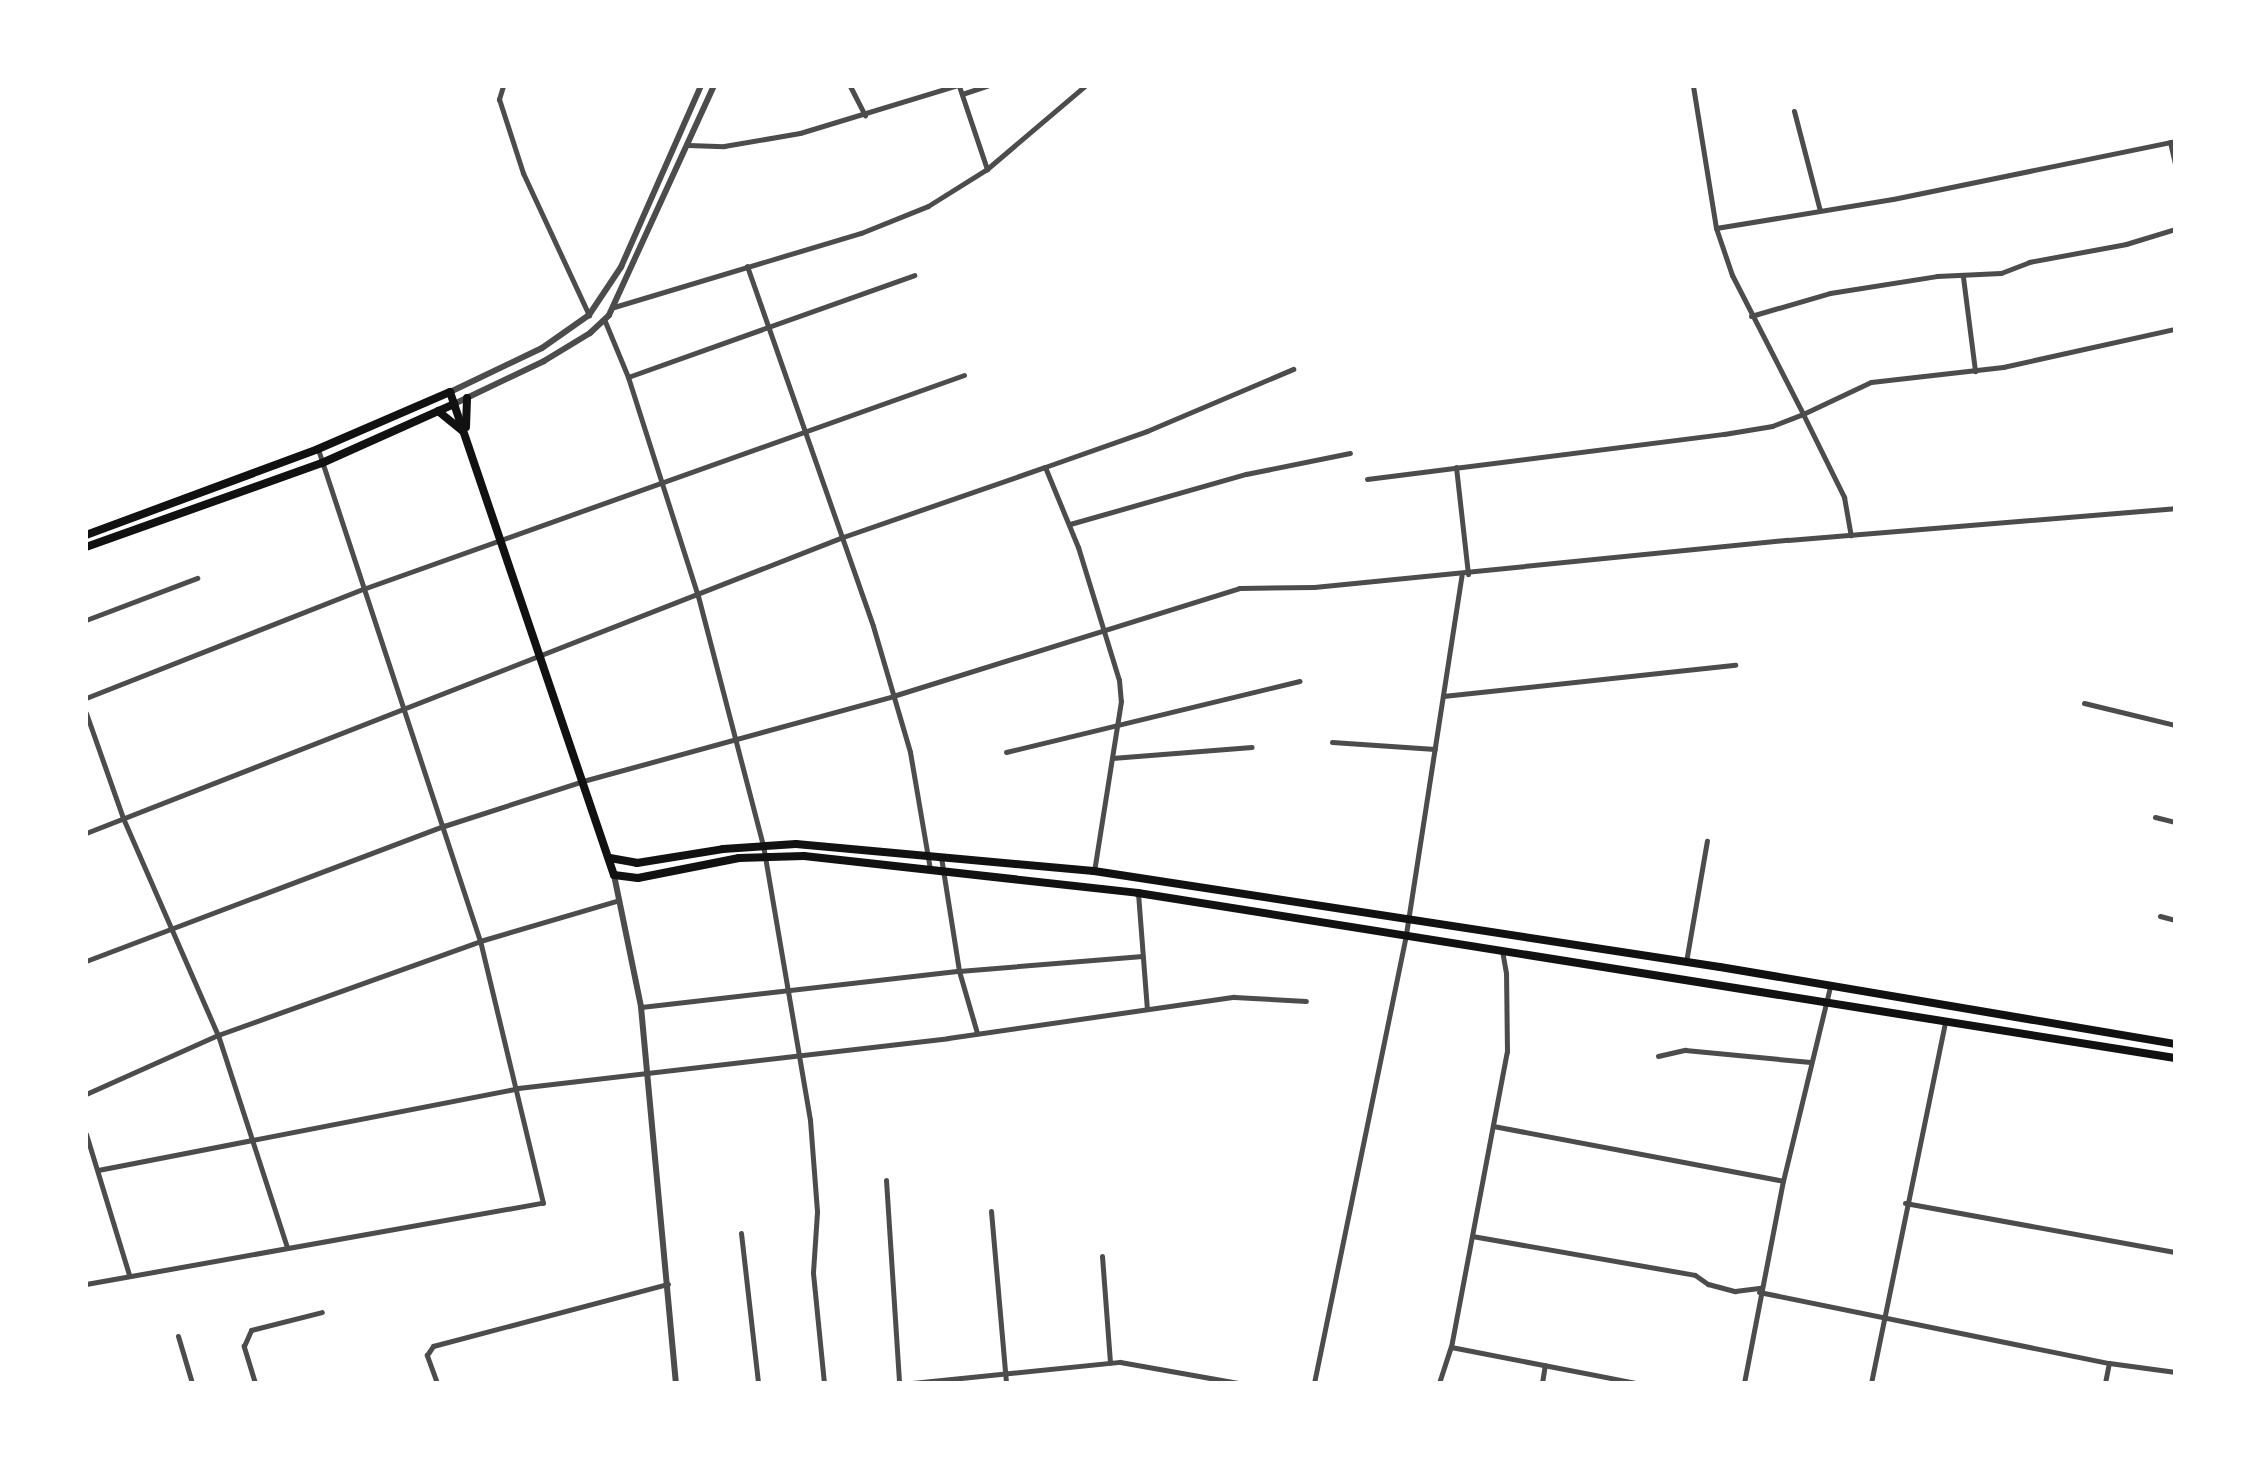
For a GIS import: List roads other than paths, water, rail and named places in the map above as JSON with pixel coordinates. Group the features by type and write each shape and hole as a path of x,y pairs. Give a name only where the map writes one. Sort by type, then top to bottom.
{"main road":[{"path":"86,535 318,449 450,392 541,653 614,875 645,878 764,856 943,870 1138,893 1825,1000 2175,1058"},
{"path":"466,433 467,398"},
{"path":"86,547 322,463 454,404"},
{"path":"438,411 466,433"},
{"path":"610,858 637,863 763,845 930,856 1094,872 1686,962 2175,1044"}],"street":[{"path":"503,86 499,99 523,173 589,315"},
{"path":"450,392 542,348 589,315 621,267 701,86"},
{"path":"454,404 544,361 604,319 614,307 714,86"},
{"path":"850,86 865,115"},
{"path":"688,145 724,146 865,115 957,86 987,169"},
{"path":"962,94 987,86"},
{"path":"614,307 901,218 987,169 1085,86"},
{"path":"1693,86 1716,228 1751,316 1844,497 1851,535"},
{"path":"1794,111 1820,211"},
{"path":"1716,228 1820,211 2173,142 2175,164"},
{"path":"1751,316 1830,293 2001,273 2029,262 2126,244 2175,229"},
{"path":"747,266 802,430 843,537 892,696 912,763 930,856 930,869"},
{"path":"628,377 914,275"},
{"path":"1963,276 1975,371"},
{"path":"604,319 628,377 698,596 763,845 801,1055 815,1180 813,1273 824,1383"},
{"path":"1367,479 1772,426 1871,382 1918,373 1975,371 2175,329"},
{"path":"86,833 404,706 698,596 843,537 1147,431 1293,369"},
{"path":"86,698 363,589 660,480 964,375"},
{"path":"86,1284 542,1204 518,1088 480,941 318,449"},
{"path":"1070,524 1246,474 1350,453"},
{"path":"1045,467 1070,524 1107,632 1119,680 1117,725 1094,872"},
{"path":"1314,1383 1406,934 1465,574 1456,467"},
{"path":"86,961 444,827 583,780 892,696 1107,632 1239,588 1314,587 1851,535 2175,508"},
{"path":"86,620 197,578"},
{"path":"1443,696 1735,665"},
{"path":"1006,752 1300,681"},
{"path":"2084,703 2175,724"},
{"path":"86,713 123,818 218,1035 286,1247"},
{"path":"1332,742 1435,749"},
{"path":"1112,758 1252,747"},
{"path":"2155,817 2175,822"},
{"path":"1686,962 1707,841"},
{"path":"941,857 959,971 977,1033"},
{"path":"614,875 641,1007 676,1383"},
{"path":"1138,893 1147,1009"},
{"path":"86,1094 218,1035 480,941 619,900"},
{"path":"2160,916 2175,920"},
{"path":"1439,1383 1451,1347 1509,1031 1502,950"},
{"path":"641,1007 959,971 1142,956"},
{"path":"1744,1383 1783,1181 1830,987"},
{"path":"98,1170 518,1088 977,1033 1234,997 1306,1001"},
{"path":"1871,1383 1905,1203 1945,1022"},
{"path":"1658,1056 1685,1050 1810,1062"},
{"path":"1493,1126 1783,1181"},
{"path":"86,1135 129,1275"},
{"path":"886,1180 899,1383"},
{"path":"1905,1203 2175,1252"},
{"path":"991,1211 1006,1383"},
{"path":"741,1233 758,1383"},
{"path":"1472,1236 1695,1275 1708,1284 1735,1292 1760,1290 1885,1319 2109,1363 2175,1373"},
{"path":"1102,1256 1110,1363"},
{"path":"437,1383 427,1356 433,1346 668,1284"},
{"path":"255,1383 244,1346 251,1330 322,1312"},
{"path":"178,1336 192,1383"},
{"path":"1451,1347 1636,1383"},
{"path":"912,1383 1110,1363 1152,1365 1238,1383"},
{"path":"2105,1383 2109,1363"},
{"path":"1542,1383 1545,1366"}]}
